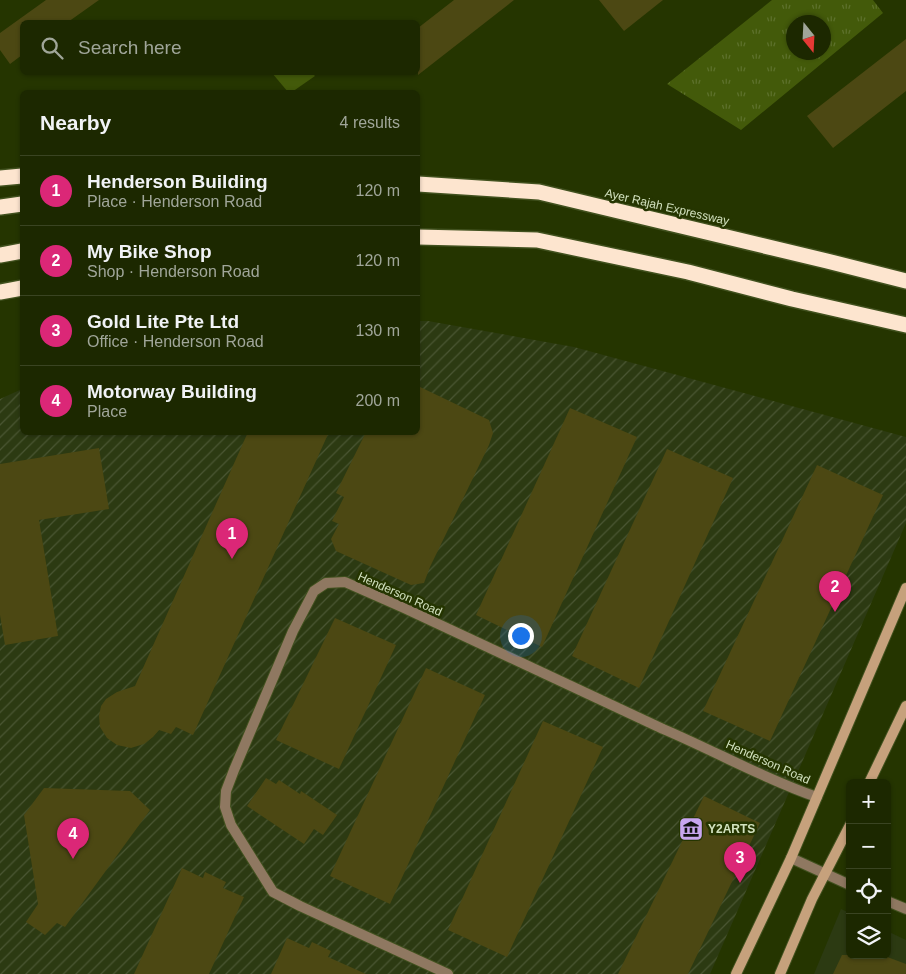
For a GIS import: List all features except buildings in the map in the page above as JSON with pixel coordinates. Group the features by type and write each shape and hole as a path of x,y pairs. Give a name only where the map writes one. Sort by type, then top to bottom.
{"highway":[{"path":"0,178 20,176"},
{"name":"Ayer Rajah Expressway","path":"420,184 538,192 906,281"},
{"path":"0,207 20,204"},
{"path":"420,237 536,240 688,272 792,299 906,325"},
{"path":"0,255 20,252"},
{"path":"0,292 20,288"}],"main road":[{"name":"Henderson Road","path":"736,974 791,858 906,588"},
{"path":"871,779 906,706"},
{"path":"780,974 812,899 846,833"}],"street":[{"name":"Henderson Road","path":"448,974 273,892 231,824 225,807 226,791 284,652 314,591 326,583 345,582 789,787 817,797"},
{"path":"791,858 846,883"},
{"path":"891,902 906,908"}],"shaded area":[{"path":"420,321 428,321 574,347 906,437 906,523 710,974 0,974 0,399 20,390 20,435 420,435"},
{"path":"841,909 846,911 846,959 891,959 891,933 906,940 906,974 814,974"}],"green space":[{"path":"772,0 873,0 883,13 831,56 831,15 786,15 786,60 826,60 741,130 667,84"},
{"path":"274,75 315,76 295,90 286,90"}],"place":[{"name":"Henderson Building","path":"232,559"},
{"name":"My Bike Shop","path":"835,612"},
{"name":"Y2ARTS","path":"691,829"},
{"name":"Motorway Building","path":"73,859"},
{"name":"Gold Lite Pte Ltd","path":"740,883"}]}
